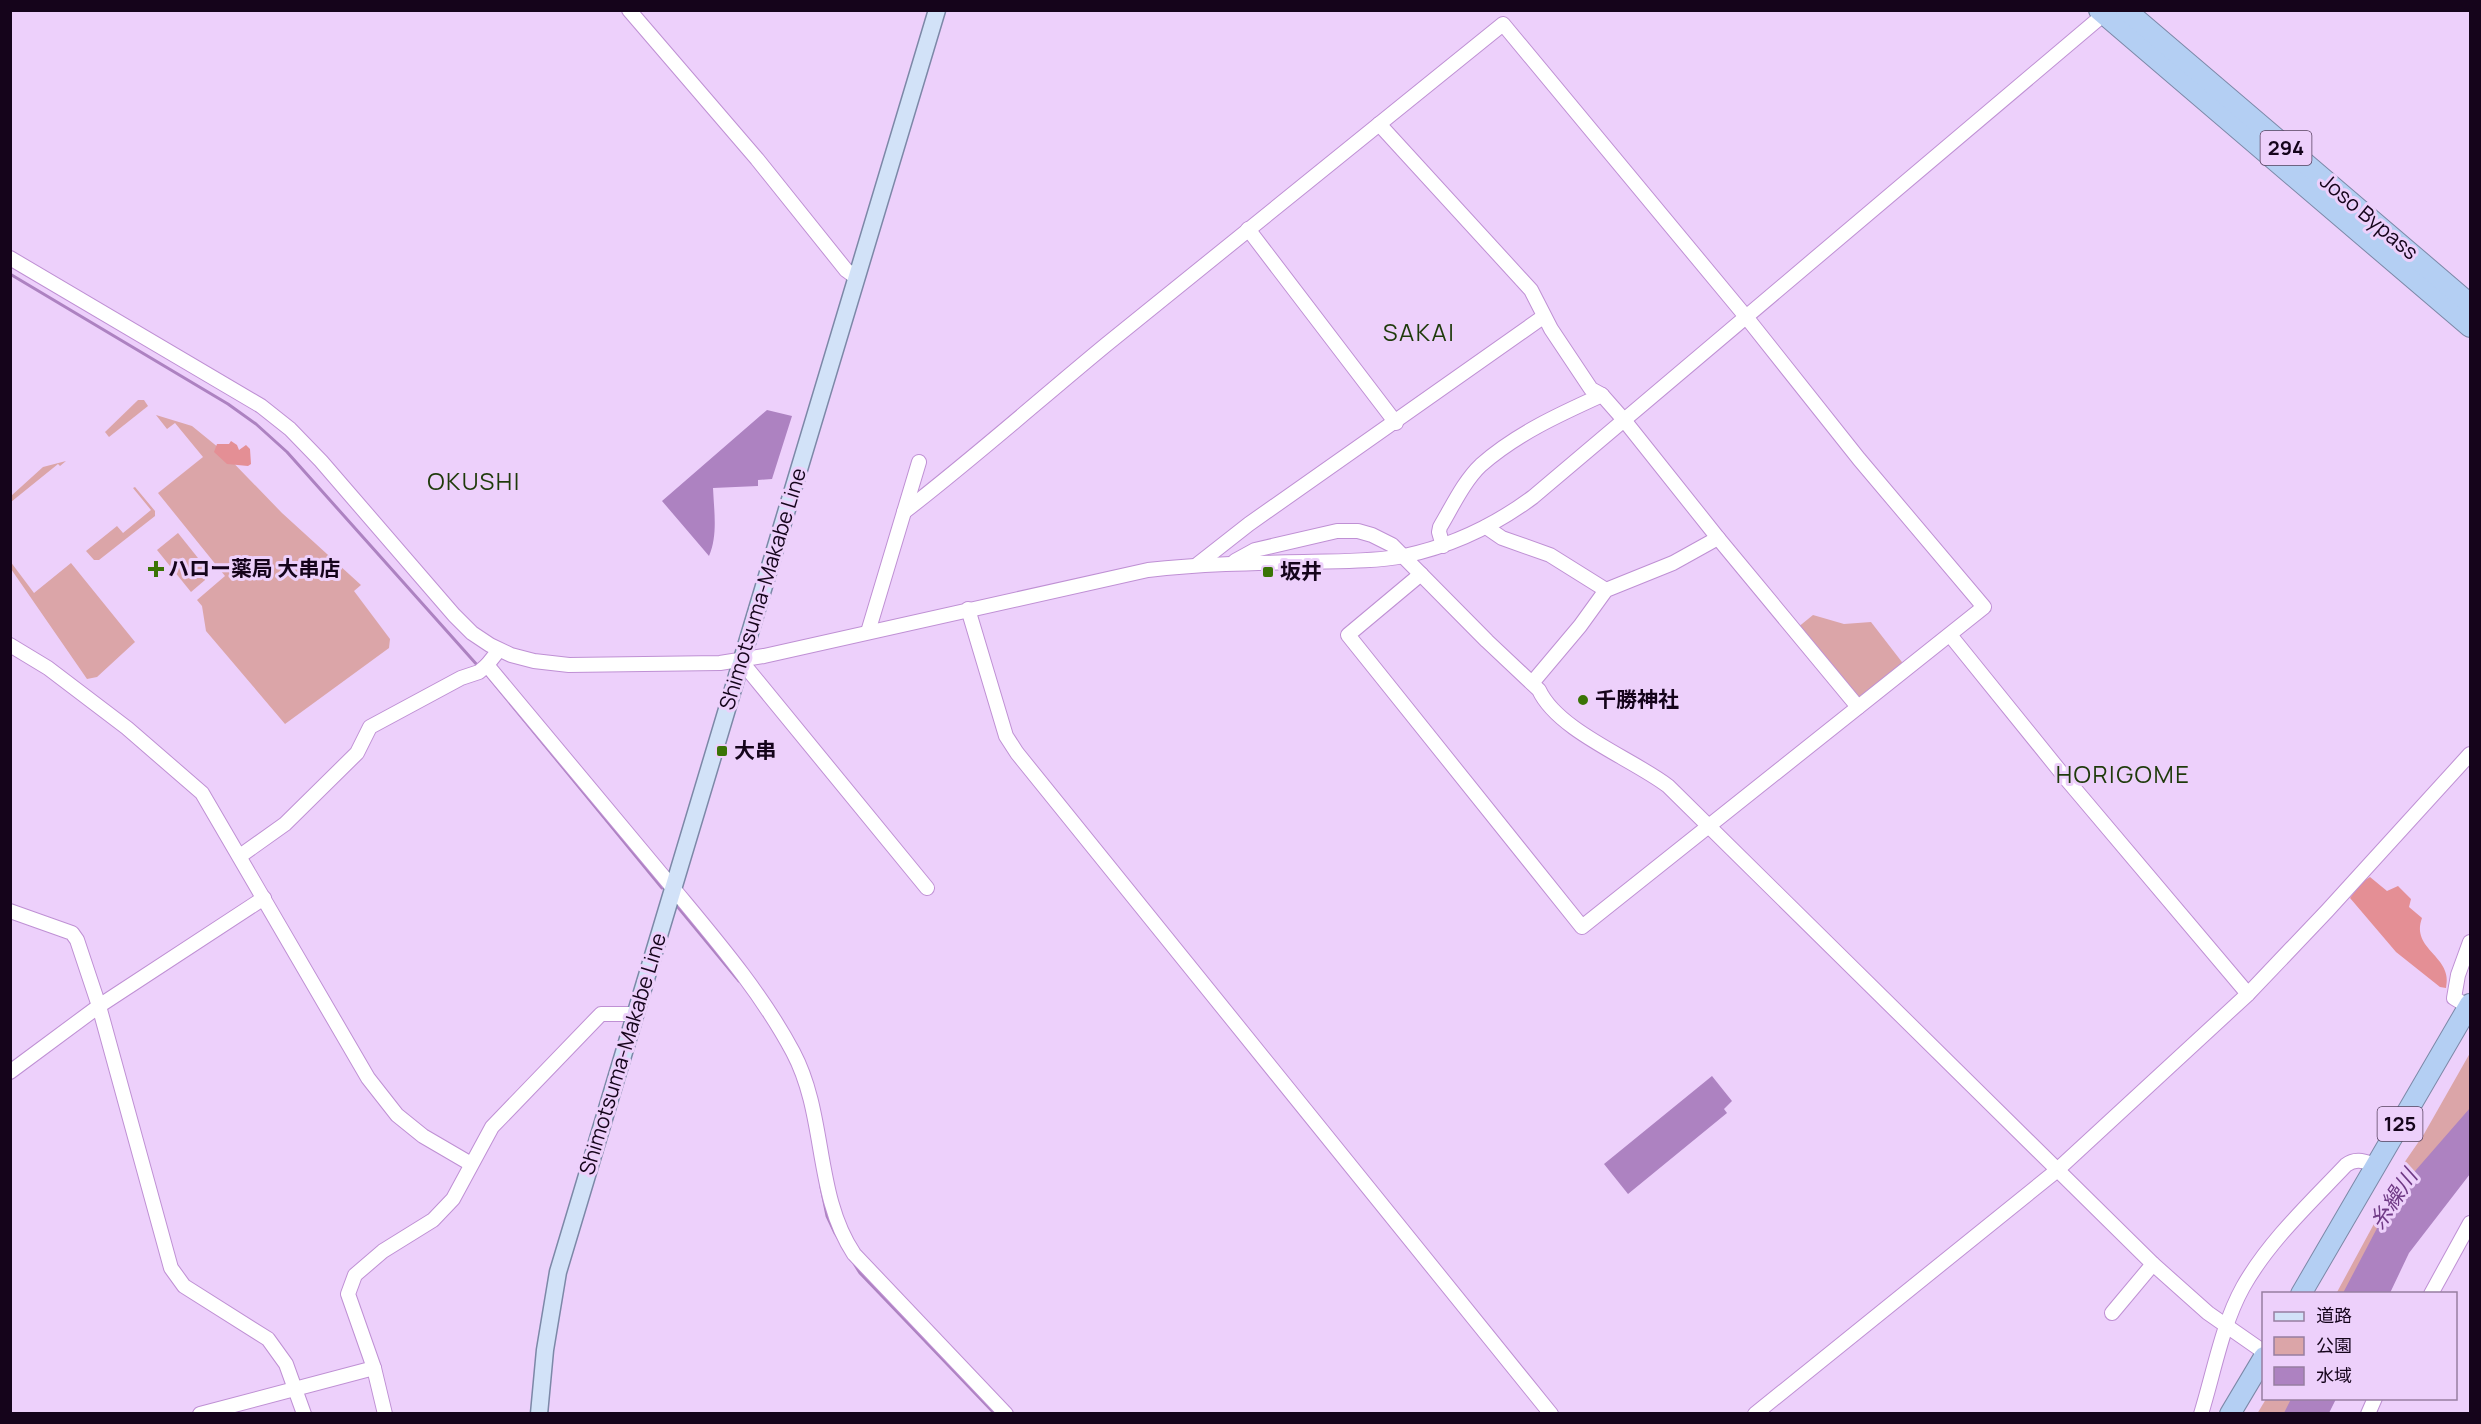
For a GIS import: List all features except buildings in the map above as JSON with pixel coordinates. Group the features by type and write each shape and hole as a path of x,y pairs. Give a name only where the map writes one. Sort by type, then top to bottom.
{"highway":[{"name":"Joso Bypass","path":"2126,10 2441,290"},
{"name":"294","path":"2104,12 2196,94 2441,290 2470,327"},
{"name":"294","path":"2441,290 2470,302"},
{"name":"294","path":"2441,290 2470,334"},
{"name":"125","path":"2302,1292 2470,1006"},
{"path":"2230,1413 2262,1358"}],"main road":[{"name":"Shimotsuma-Makabe Line","path":"539,1413 545,1350 558,1272 937,10"}],"street":[{"path":"629,10 757,159 846,270 857,278"},
{"path":"10,258 261,406 290,429 321,460 464,625 481,639 500,650 528,660 569,665 741,661 1116,576 1198,564 1362,561 1403,556 1443,546 1486,527 1533,497 1747,318 2104,12"},
{"path":"904,512 1248,229 1503,24 1747,318 1859,459 1984,607 1707,825 1582,927 1348,635 1420,574"},
{"path":"1379,124 1531,290 1543,318 1591,389 1602,395 1624,420 1858,707"},
{"path":"1248,229 1396,423"},
{"path":"1198,564 1249,524 1543,318"},
{"path":"1443,546 1440,527 1465,486 1481,466 1556,416 1602,395"},
{"path":"868,632 919,462"},
{"path":"1486,527 1502,538 1550,555 1606,590"},
{"path":"1229,563 1255,550 1337,531 1358,531 1392,545 1539,690 1544,699 1566,720 1638,768 1659,779 2153,1264 2262,1353"},
{"path":"1532,683 1580,626 1606,590 1621,582 1673,563 1718,538"},
{"path":"968,609 1006,736 1017,753 1551,1413"},
{"path":"1950,635 2068,781 2248,994"},
{"path":"10,645 48,668 127,728 202,793 368,1078 397,1115 423,1136 471,1164"},
{"path":"240,856 285,824 357,753 370,727 484,668 500,650"},
{"path":"741,661 927,888"},
{"path":"484,668 673,888 761,999 795,1056 812,1103 831,1204 846,1243 864,1268 1006,1413"},
{"path":"1755,1413 2056,1170 2248,994 2470,754"},
{"path":"10,1072 99,1006 264,898"},
{"path":"10,911 72,933 77,940 99,1006 171,1268 184,1286 268,1339 286,1364 304,1413"},
{"path":"2470,942 2458,975 2454,998 2470,1006"},
{"path":"385,1413 374,1368 348,1294 355,1275 383,1251 433,1220 453,1199 492,1128 601,1014 636,1014"},
{"path":"2201,1413 2227,1327 2242,1289 2260,1260 2350,1162 2363,1161 2376,1166"},
{"path":"2432,1292 2470,1224"},
{"path":"2112,1313 2153,1264"},
{"path":"200,1413 374,1368"}],"green space":[{"path":"138,400 144,400 148,406 109,437 105,432"},
{"path":"156,415 192,426 219,448 282,513 361,585 354,591 390,639 389,648 285,724 206,631 202,606 197,600 225,576 158,493 203,457 175,423 167,429"},
{"path":"66,461 60,466 58,464 11,502 11,496 43,467"},
{"path":"135,487 155,511 155,516 99,560 94,560 86,551 117,526 123,533 151,510 133,488"},
{"path":"178,533 206,568 205,580 191,592 157,550"},
{"path":"10,561 34,593 71,563 135,642 97,677 87,679 11,569"},
{"path":"1813,615 1844,624 1871,622 1905,666 1894,669 1856,700 1797,628"},
{"path":"2470,1053 2470,1111 2348,1292 2337,1292 2375,1222 2411,1171 2404,1163 2424,1134"},
{"path":"2265,1400 2295,1400 2288,1413 2257,1414"}],"shaded area":[{"path":"231,441 237,445 239,450 246,445 250,449 251,464 248,466 227,464 214,452 217,444 229,444"},
{"path":"2370,877 2387,891 2398,886 2411,899 2409,907 2422,918 2420,929 2422,938 2444,968 2447,977 2446,988 2440,987 2396,952 2350,898 2362,882"}],"water":[{"path":"767,410 792,416 772,479 758,480 758,486 713,488 714,531 709,556 662,501"},
{"path":"1712,1076 1732,1101 1724,1109 1727,1113 1628,1194 1604,1164"},
{"name":"糸繰川","path":"2470,1108 2470,1174 2409,1253 2390,1292 2344,1292 2395,1194"},
{"path":"2290,1400 2336,1400 2329,1413 2284,1413"}],"waterway":[{"path":"10,274 228,404 256,424 287,452 478,666"},
{"path":"487,675 662,888"},
{"path":"677,906 739,981"},
{"path":"821,1187 827,1216 860,1273 995,1414"}],"place":[{"name":"ハロー薬局 大串店","path":"156,569"},
{"name":"坂井","path":"1268,572"},
{"name":"千勝神社","path":"1583,700"},
{"name":"大串","path":"722,751"}],"district":[{"name":"SAKAI","path":"1419,333"},
{"name":"OKUSHI","path":"474,482"},
{"name":"HORIGOME","path":"2123,775"}]}
